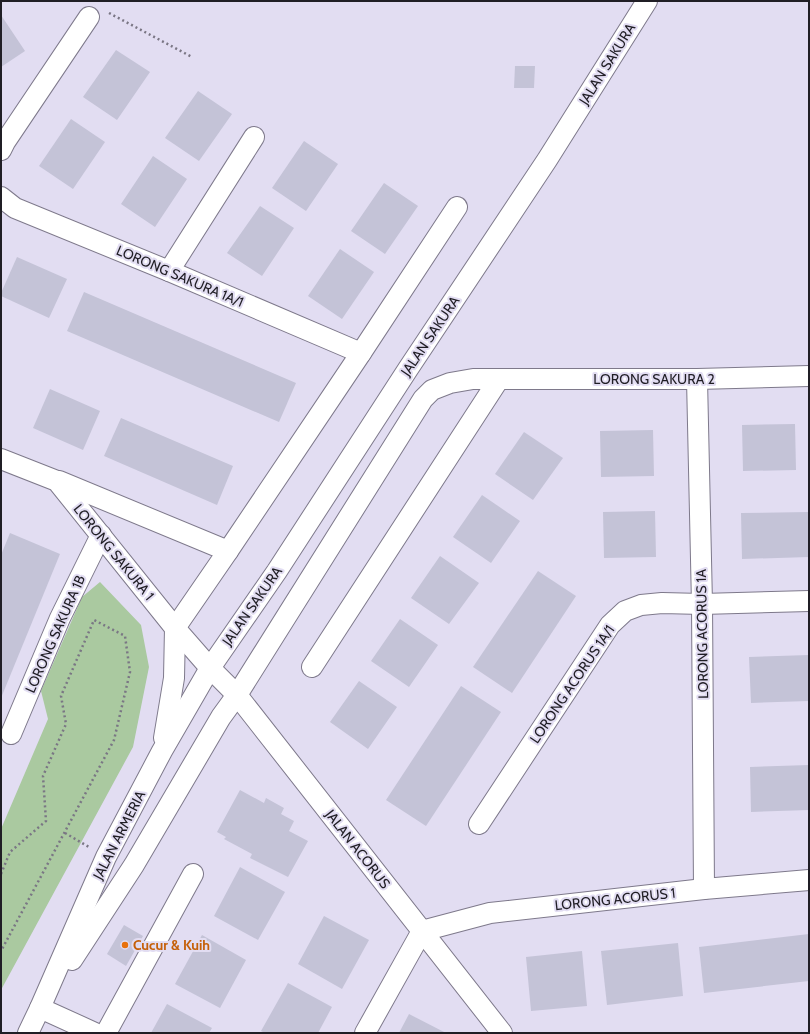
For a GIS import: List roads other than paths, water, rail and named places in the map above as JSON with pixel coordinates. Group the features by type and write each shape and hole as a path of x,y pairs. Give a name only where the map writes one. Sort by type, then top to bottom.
{"street":[{"name":"JALAN SAKURA","path":"210,668 277,571 408,369 547,160 647,1"},
{"path":"1,150 5,142 97,14"},
{"path":"169,271 254,137"},
{"name":"LORONG SAKURA 1A/1","path":"1,197 15,208 169,271 361,353"},
{"path":"162,751 174,678 175,628 361,353 457,207"},
{"name":"LORONG SAKURA 2","path":"499,379 697,379 809,376"},
{"path":"237,695 423,399 432,390 450,383 473,379 499,379"},
{"path":"312,667 499,379"},
{"name":"LORONG ACORUS 1A","path":"697,379 702,604 704,889"},
{"name":"LORONG SAKURA 1","path":"1,459 57,481 175,628 210,668"},
{"path":"57,481 228,551"},
{"name":"LORONG SAKURA 1B","path":"11,734 60,618 101,535"},
{"name":"LORONG ACORUS 1A/1","path":"479,824 610,625 625,611 641,605 662,603 702,604 809,601"},
{"name":"JALAN ACORUS","path":"210,668 237,695 502,1033"},
{"name":"JALAN ARMERIA","path":"28,1033 106,857 162,751 210,668"},
{"name":"JALAN ARMERIA","path":"40,1008 134,864 220,717 237,695"},
{"path":"106,1033 194,874"},
{"name":"LORONG ACORUS 1","path":"422,931 490,913 704,889 809,880"},
{"path":"365,1033 422,931"},
{"path":"40,1008 95,1033"}],"place":[{"name":"Cucur & Kuih","path":"125,945"}]}
